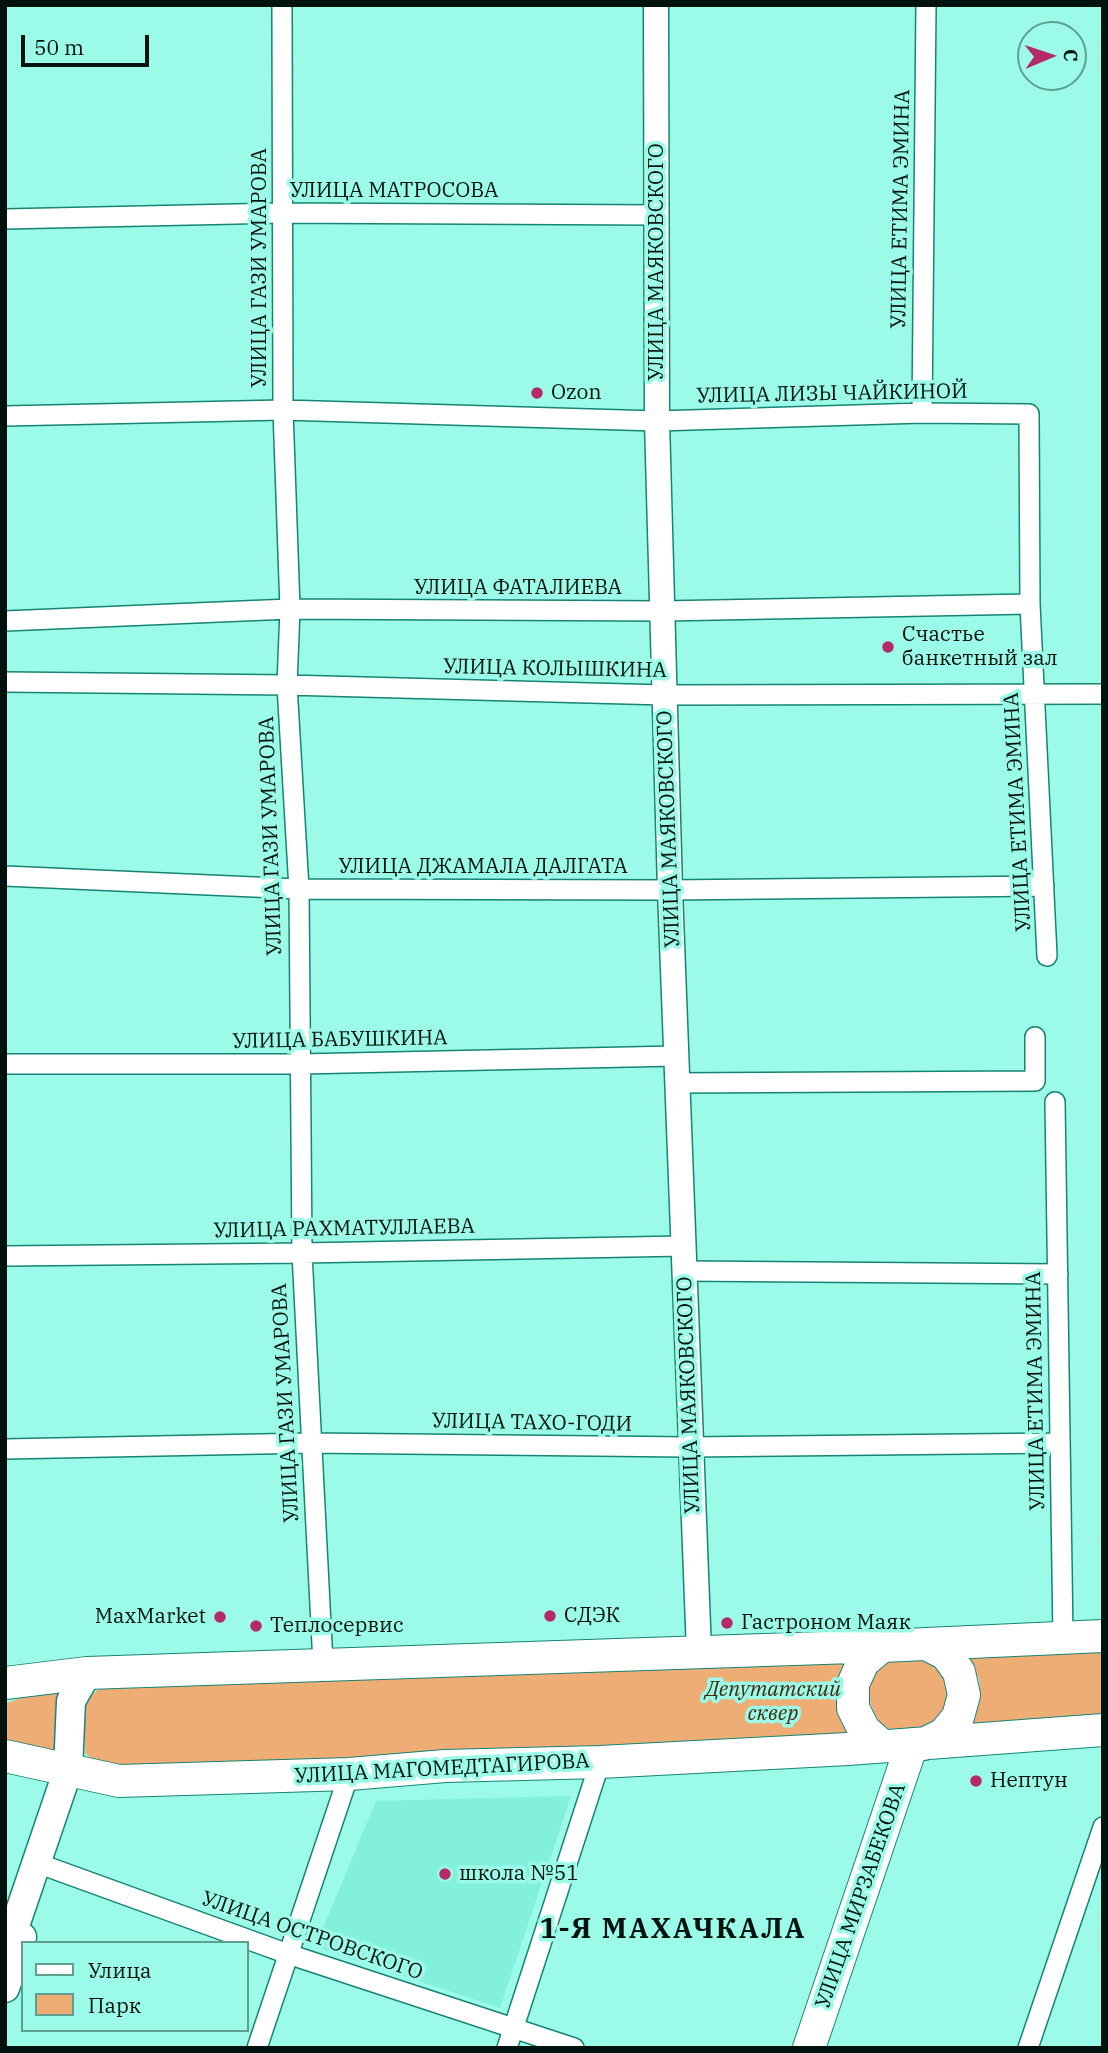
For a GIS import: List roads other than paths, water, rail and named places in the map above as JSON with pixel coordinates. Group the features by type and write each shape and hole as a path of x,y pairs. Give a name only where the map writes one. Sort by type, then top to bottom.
{"main road":[{"path":"5,1683 87,1673 1103,1636"},
{"path":"882,1646 863,1662 853,1684 853,1708 864,1730 902,1745 944,1734 958,1717 964,1695 959,1672 946,1654 926,1644"},
{"path":"5,1988 41,1865 73,1772 71,1701 87,1673"},
{"name":"УЛИЦА МАГОМЕДТАГИРОВА","path":"5,1756 119,1781 349,1774 445,1766 600,1762 902,1745 1103,1730"},
{"name":"УЛИЦА МИРЗАБЕКОВА","path":"789,2048 902,1745"},
{"name":"УЛИЦА МИРЗАБЕКОВА","path":"809,2048 902,1745"},
{"path":"5,1955 41,1865"}],"street":[{"name":"УЛИЦА ГАЗИ УМАРОВА","path":"282,5 281,213 290,610 287,685 299,890 302,1253 323,1664"},
{"name":"УЛИЦА МАЯКОВСКОГО","path":"656,5 657,421 670,890 699,1652"},
{"name":"УЛИЦА ЕТИМА ЭМИНА","path":"922,413 926,5"},
{"name":"УЛИЦА МАТРОСОВА","path":"5,219 281,213 656,215"},
{"name":"УЛИЦА ЛИЗЫ ЧАЙКИНОЙ","path":"5,416 284,410 657,421 922,413 1029,414"},
{"name":"УЛИЦА ЕТИМА ЭМИНА","path":"1029,414 1030,604 1047,956"},
{"name":"УЛИЦА ФАТАЛИЕВА","path":"5,621 290,610 663,611 1030,604"},
{"name":"УЛИЦА КОЛЫШКИНА","path":"5,682 287,685 665,695 1103,694"},
{"name":"УЛИЦА ДЖАМАЛА ДАЛГАТА","path":"5,876 299,890 1044,886"},
{"path":"677,1083 1035,1081 1035,1037"},
{"name":"УЛИЦА БАБУШКИНА","path":"5,1064 300,1064 676,1056"},
{"name":"УЛИЦА ЕТИМА ЭМИНА","path":"1055,1102 1063,1637"},
{"name":"УЛИЦА РАХМАТУЛЛАЕВА","path":"5,1256 684,1246"},
{"path":"684,1271 1058,1274"},
{"name":"УЛИЦА ТАХО-ГОДИ","path":"5,1449 311,1443 690,1447 1059,1444"},
{"path":"507,2048 600,1762"},
{"path":"257,2048 349,1774"},
{"path":"1028,2048 1103,1827"},
{"name":"УЛИЦА ОСТРОВСКОГО","path":"41,1865 288,1954 574,2048"}],"place":[{"name":"Ozon","path":"537,393"},
{"name":"Счастье банкетный зал","path":"888,647"},
{"name":"СДЭК","path":"550,1616"},
{"name":"MaxMarket","path":"220,1617"},
{"name":"Гастроном Маяк","path":"727,1623"},
{"name":"Теплосервис","path":"256,1626"},
{"name":"Нептун","path":"976,1781"},
{"name":"школа №51","path":"445,1874"}],"district":[{"name":"1-Я МАХАЧКАЛА","path":"673,1930"}],"park label":[{"name":"Депутатский сквер","path":"773,1702"}]}
